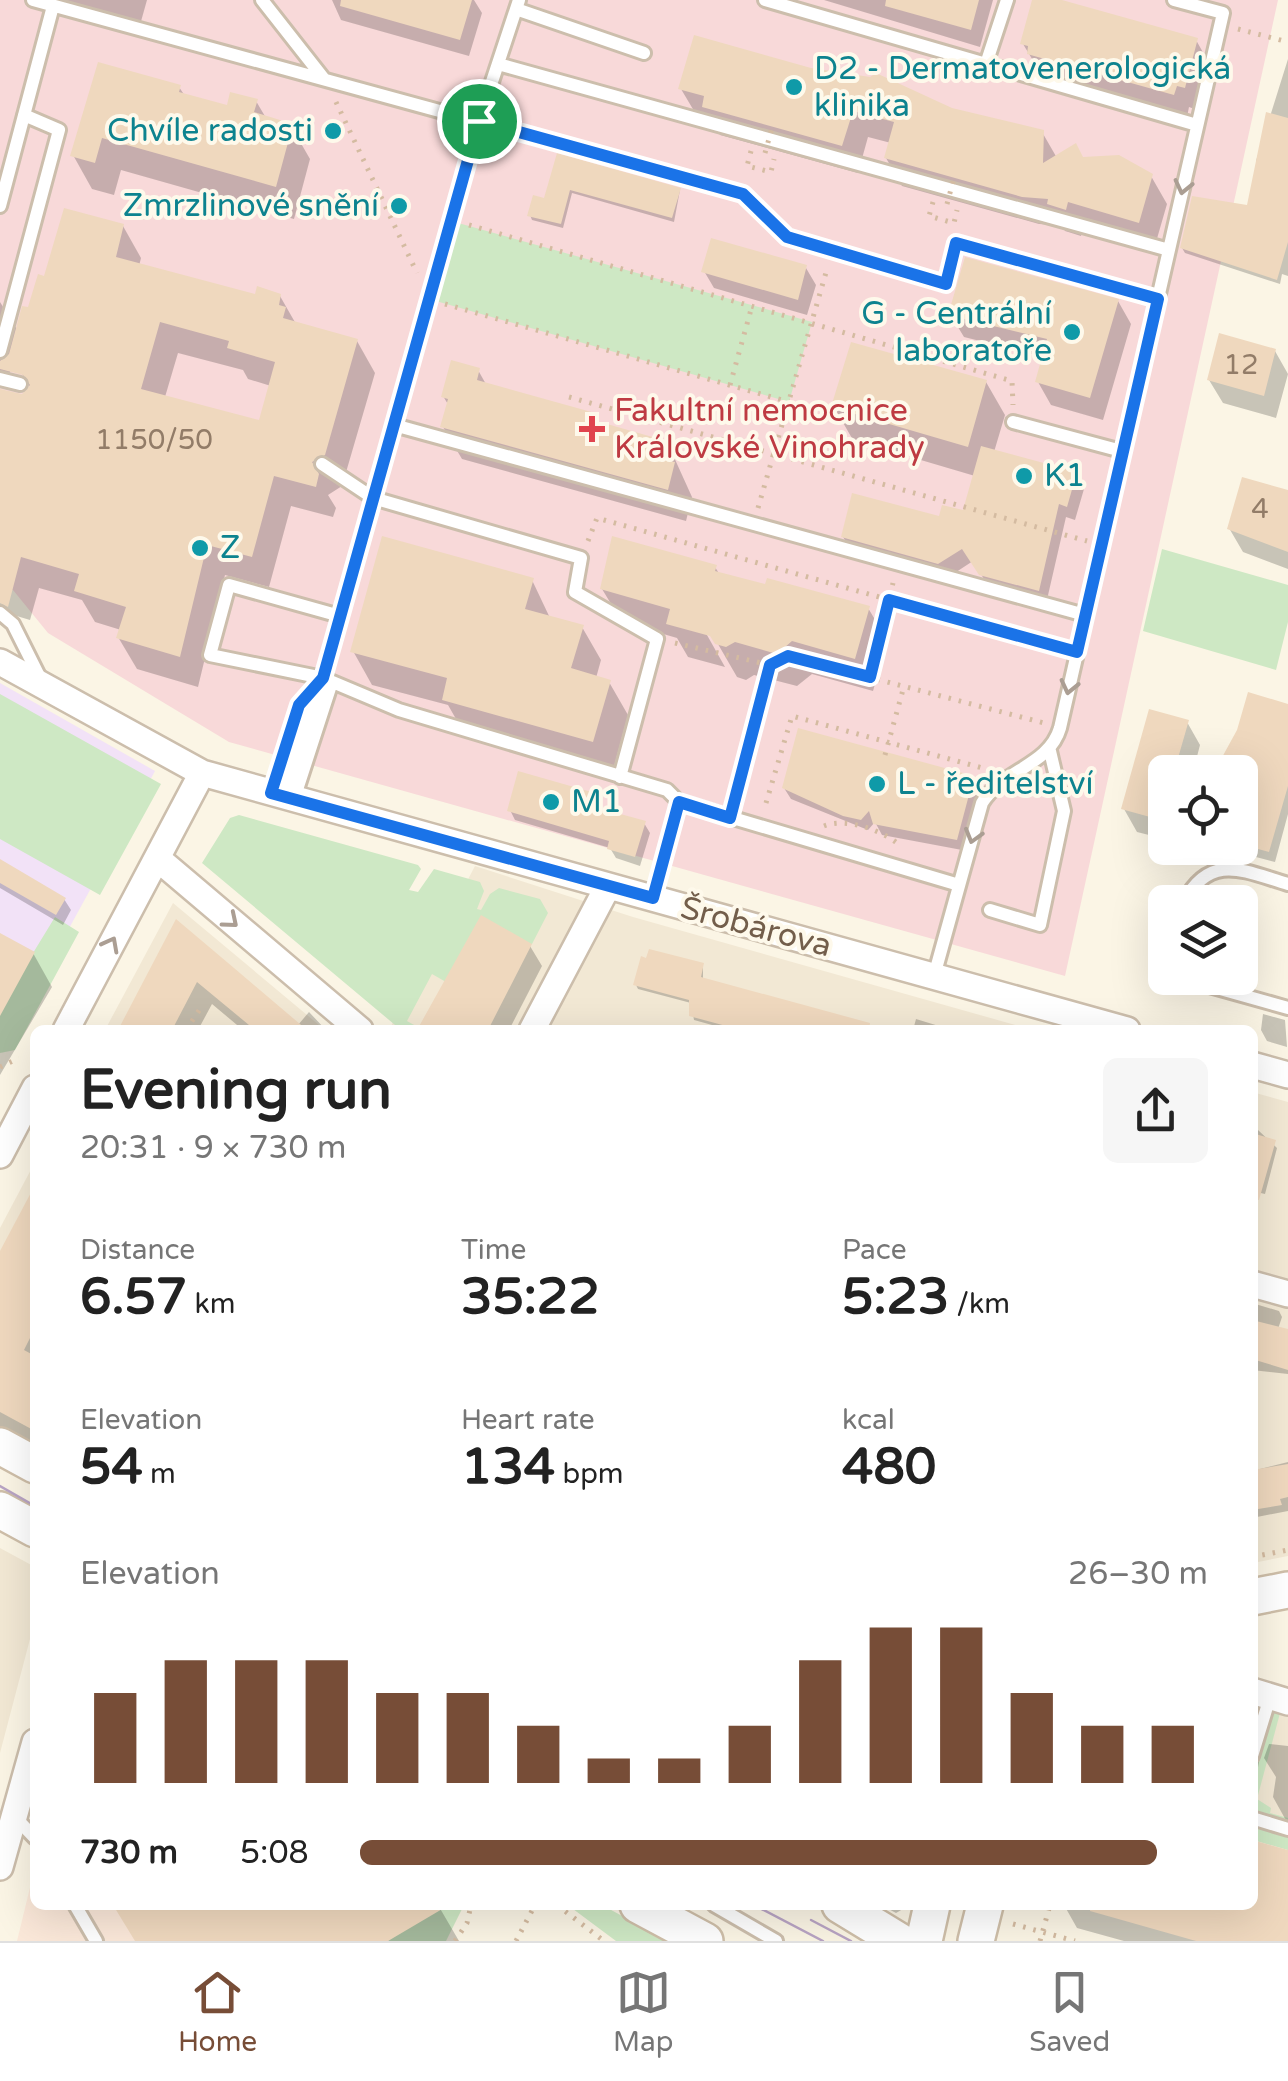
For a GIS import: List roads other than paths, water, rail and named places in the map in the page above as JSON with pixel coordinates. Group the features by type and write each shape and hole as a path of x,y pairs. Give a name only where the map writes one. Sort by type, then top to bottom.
{"main road":[{"path":"0,1446 30,1463"},
{"path":"0,1510 30,1526"},
{"path":"1258,1597 1288,1590"},
{"path":"647,1910 705,1941"},
{"path":"848,1910 899,1941"},
{"path":"924,1941 931,1910"},
{"path":"976,1941 999,1914"}],"street":[{"name":"Šrobárova","path":"0,662 202,773 1109,1025"},
{"path":"69,1025 202,773"},
{"path":"157,858 354,1025"},
{"path":"535,1025 608,886"},
{"path":"1258,1067 1288,1075"},
{"path":"0,1155 9,1115 30,1093"},
{"path":"1258,1286 1288,1294"},
{"path":"0,1867 30,1764"}],"lane":[{"path":"32,0 743,194 787,237 946,284 956,243 1158,299"},
{"path":"262,0 324,79"},
{"path":"765,0 1198,124"},
{"path":"986,64 1007,0"},
{"path":"934,976 988,793 1050,751 1060,728 1223,13 1174,0"},
{"path":"283,796 328,680 340,616 451,220 518,4 644,53"},
{"path":"0,206 54,6"},
{"path":"498,64 1168,250"},
{"path":"0,350 60,130 24,115"},
{"path":"0,379 20,384"},
{"path":"1013,422 1114,448"},
{"path":"394,425 1085,615"},
{"path":"322,464 373,498 581,558 575,592 658,639 620,777"},
{"path":"340,616 229,584 210,655 328,680 400,710 667,790 679,802 959,885"},
{"path":"0,613 14,624 44,686"},
{"path":"283,796 299,705 328,680"},
{"path":"990,910 1040,925 1064,811 1050,751"},
{"path":"653,898 679,802"},
{"path":"1194,885 1212,870 1234,868 1288,884"},
{"path":"1242,995 1288,1008"},
{"path":"1258,1736 1270,1697"},
{"path":"14,1816 30,1833"},
{"path":"1258,1820 1288,1829"},
{"path":"79,1910 96,1941"},
{"path":"723,1910 776,1941"}],"tram line":[{"path":"0,1486 30,1503"},
{"path":"764,1910 823,1941"},
{"path":"811,1920 851,1941"}],"place":[{"name":"D2 - Dermatovenerologická klinika","path":"794,87"},
{"name":"Chvíle radosti","path":"333,131"},
{"name":"Zmrzlinové snění","path":"399,206"},
{"name":"G - Centrální laboratoře","path":"1072,332"},
{"name":"Fakultní nemocnice Královské Vinohrady","path":"592,429"},
{"name":"K1","path":"1024,476"},
{"name":"Z","path":"200,548"},
{"name":"L - ředitelství","path":"877,784"},
{"name":"M1","path":"551,802"}]}
